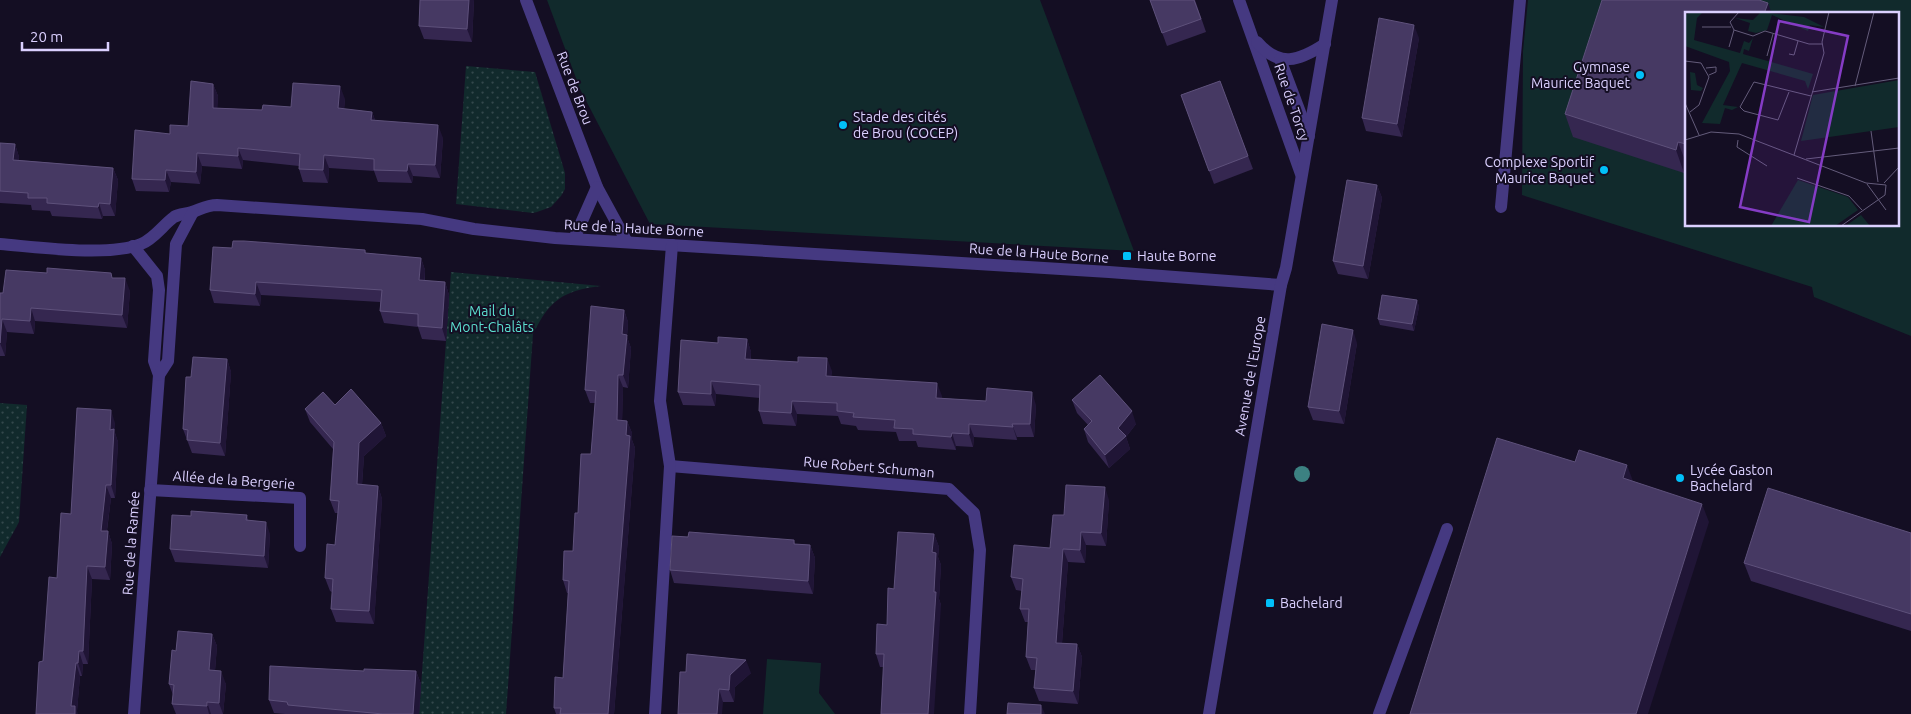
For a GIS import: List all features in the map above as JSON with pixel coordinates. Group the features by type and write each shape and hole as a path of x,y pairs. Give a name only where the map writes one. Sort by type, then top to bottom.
{"street":[{"name":"Rue de Brou","path":"526,0 597,187 627,242"},
{"name":"Rue de Torcy","path":"1240,0 1302,176"},
{"name":"Avenue de l'Europe","path":"1209,714 1281,284 1286,268 1332,0"},
{"path":"1501,207 1520,0"},
{"name":"Rue de Torcy","path":"1254,38 1263,50 1280,60 1288,60 1309,54 1324,44"},
{"name":"Rue de Torcy","path":"1280,60 1309,136"},
{"path":"574,239 597,187"},
{"name":"Rue de la Haute Borne","path":"0,244 90,250 133,246 144,243 175,216 194,212 207,206 227,205 422,219 474,229 574,239 1281,284"},
{"name":"Rue de la Ramée","path":"159,375 168,361 176,244 194,212"},
{"path":"654,714 670,466 660,400 672,245"},
{"name":"Rue de la Ramée","path":"133,246 157,276 159,290 154,361 159,375 134,714"},
{"name":"Rue Robert Schuman","path":"670,466 949,489 974,513 980,550 970,714"},
{"name":"Allée de la Bergerie","path":"150,490 300,498 300,546"},
{"path":"1378,714 1447,529"}],"green space":[{"name":"Stade des cités de Brou (COCEP)","path":"547,0 1040,0 1134,251 650,224 580,89"},
{"name":"Complexe Sportif Maurice Baquet","path":"1528,0 1911,0 1911,336 1814,297 1812,287 1522,195 1523,51"},
{"path":"466,66 535,72 565,173 565,189 551,207 533,213 456,204"},
{"name":"Mail du Mont-Chalâts","path":"451,272 601,286 576,291 559,299 545,313 533,334 506,714 419,714"},
{"path":"0,403 27,405 19,522 0,557"},
{"path":"767,659 821,663 819,693 835,714 763,714"}],"building":[{"path":"420,0 469,0 467,29 419,26"},
{"path":"1150,0 1194,0 1201,19 1162,33"},
{"name":"Gymnase Maurice Baquet","path":"1602,0 1759,0 1768,3 1765,12 1685,12 1685,144 1678,142 1676,150 1565,114"},
{"path":"1379,18 1414,25 1397,124 1362,118"},
{"path":"191,81 213,84 213,108 262,110 263,105 291,107 293,83 340,86 338,108 372,112 371,120 438,125 435,165 408,164 407,171 374,170 374,159 324,155 323,170 299,169 300,154 238,148 238,156 197,153 196,172 166,170 165,180 132,179 135,130 170,134 170,125 188,126"},
{"path":"1220,81 1248,156 1209,171 1181,95"},
{"path":"0,143 15,144 13,160 113,168 110,204 99,203 98,207 47,203 47,198 28,198 28,193 0,191"},
{"path":"1347,180 1377,185 1363,266 1333,261"},
{"path":"233,241 365,250 365,253 421,258 419,280 445,282 442,328 418,326 418,314 380,311 382,290 256,282 255,294 210,290 213,247 232,248"},
{"path":"47,268 111,273 112,278 125,278 122,315 31,308 30,321 2,319 0,343 0,293 3,293 6,270 47,273"},
{"path":"1382,295 1417,300 1412,324 1378,319"},
{"path":"591,306 624,310 622,334 627,335 623,375 618,375 617,420 627,421 626,435 630,436 608,714 560,714 561,708 554,708 555,677 563,678 569,581 563,580 564,551 573,551 575,513 578,513 581,454 591,454 596,391 585,390"},
{"path":"1322,324 1353,330 1339,411 1308,407"},
{"path":"718,337 747,339 745,359 798,362 798,357 827,358 826,376 937,383 936,398 986,401 987,388 1032,392 1030,424 1012,424 1013,427 969,424 969,434 952,433 951,437 913,434 913,429 894,428 895,420 853,417 854,413 837,411 837,403 792,401 791,413 759,411 760,385 711,381 711,394 678,392 681,340 718,343"},
{"path":"193,357 227,359 220,443 187,440 188,430 183,429 186,377 191,377"},
{"path":"1100,375 1132,411 1118,428 1126,436 1105,455 1084,429 1092,421 1072,400"},
{"path":"351,389 381,423 359,443 357,484 378,486 369,611 331,609 333,579 325,578 327,544 335,545 339,501 330,500 334,442 305,409 323,392 335,405"},
{"path":"77,408 111,410 110,430 114,429 111,485 106,485 101,531 108,531 105,567 87,566 83,651 79,651 78,663 76,663 71,706 75,706 75,714 36,714 39,662 43,661 49,577 57,578 61,513 71,514"},
{"path":"1497,438 1575,462 1579,450 1627,465 1623,478 1702,504 1636,714 1410,714"},
{"path":"1066,485 1105,487 1101,533 1081,532 1080,550 1063,549 1056,643 1077,644 1073,691 1034,688 1037,658 1026,657 1029,609 1020,609 1023,579 1011,577 1014,545 1050,548 1053,515 1064,515"},
{"path":"1768,488 1911,533 1911,614 1744,563"},
{"path":"191,511 247,515 246,520 266,522 264,556 170,549 172,515 191,516"},
{"path":"689,532 794,540 794,544 810,545 808,581 670,570 672,536 688,537"},
{"path":"898,532 934,534 932,552 936,553 934,592 936,592 928,714 881,714 884,654 876,654 877,624 887,625 888,588 894,589"},
{"path":"178,631 212,634 209,670 221,671 219,703 207,702 207,706 172,704 174,685 169,684 172,650 176,651"},
{"path":"687,654 746,660 730,675 729,690 719,689 717,714 678,714 680,672 686,672"},
{"path":"270,666 364,671 364,669 416,671 413,714 383,714 288,705 287,702 269,700"},
{"path":"1008,703 1041,705 1041,714 1007,714"}],"place":[{"name":"Gymnase Maurice Baquet","path":"1640,75"},
{"name":"Stade des cités de Brou (COCEP)","path":"843,125"},
{"name":"Complexe Sportif Maurice Baquet","path":"1604,170"},
{"name":"Haute Borne","path":"1127,256"},
{"name":"Lycée Gaston Bachelard","path":"1680,478"},
{"name":"Bachelard","path":"1270,603"}]}
